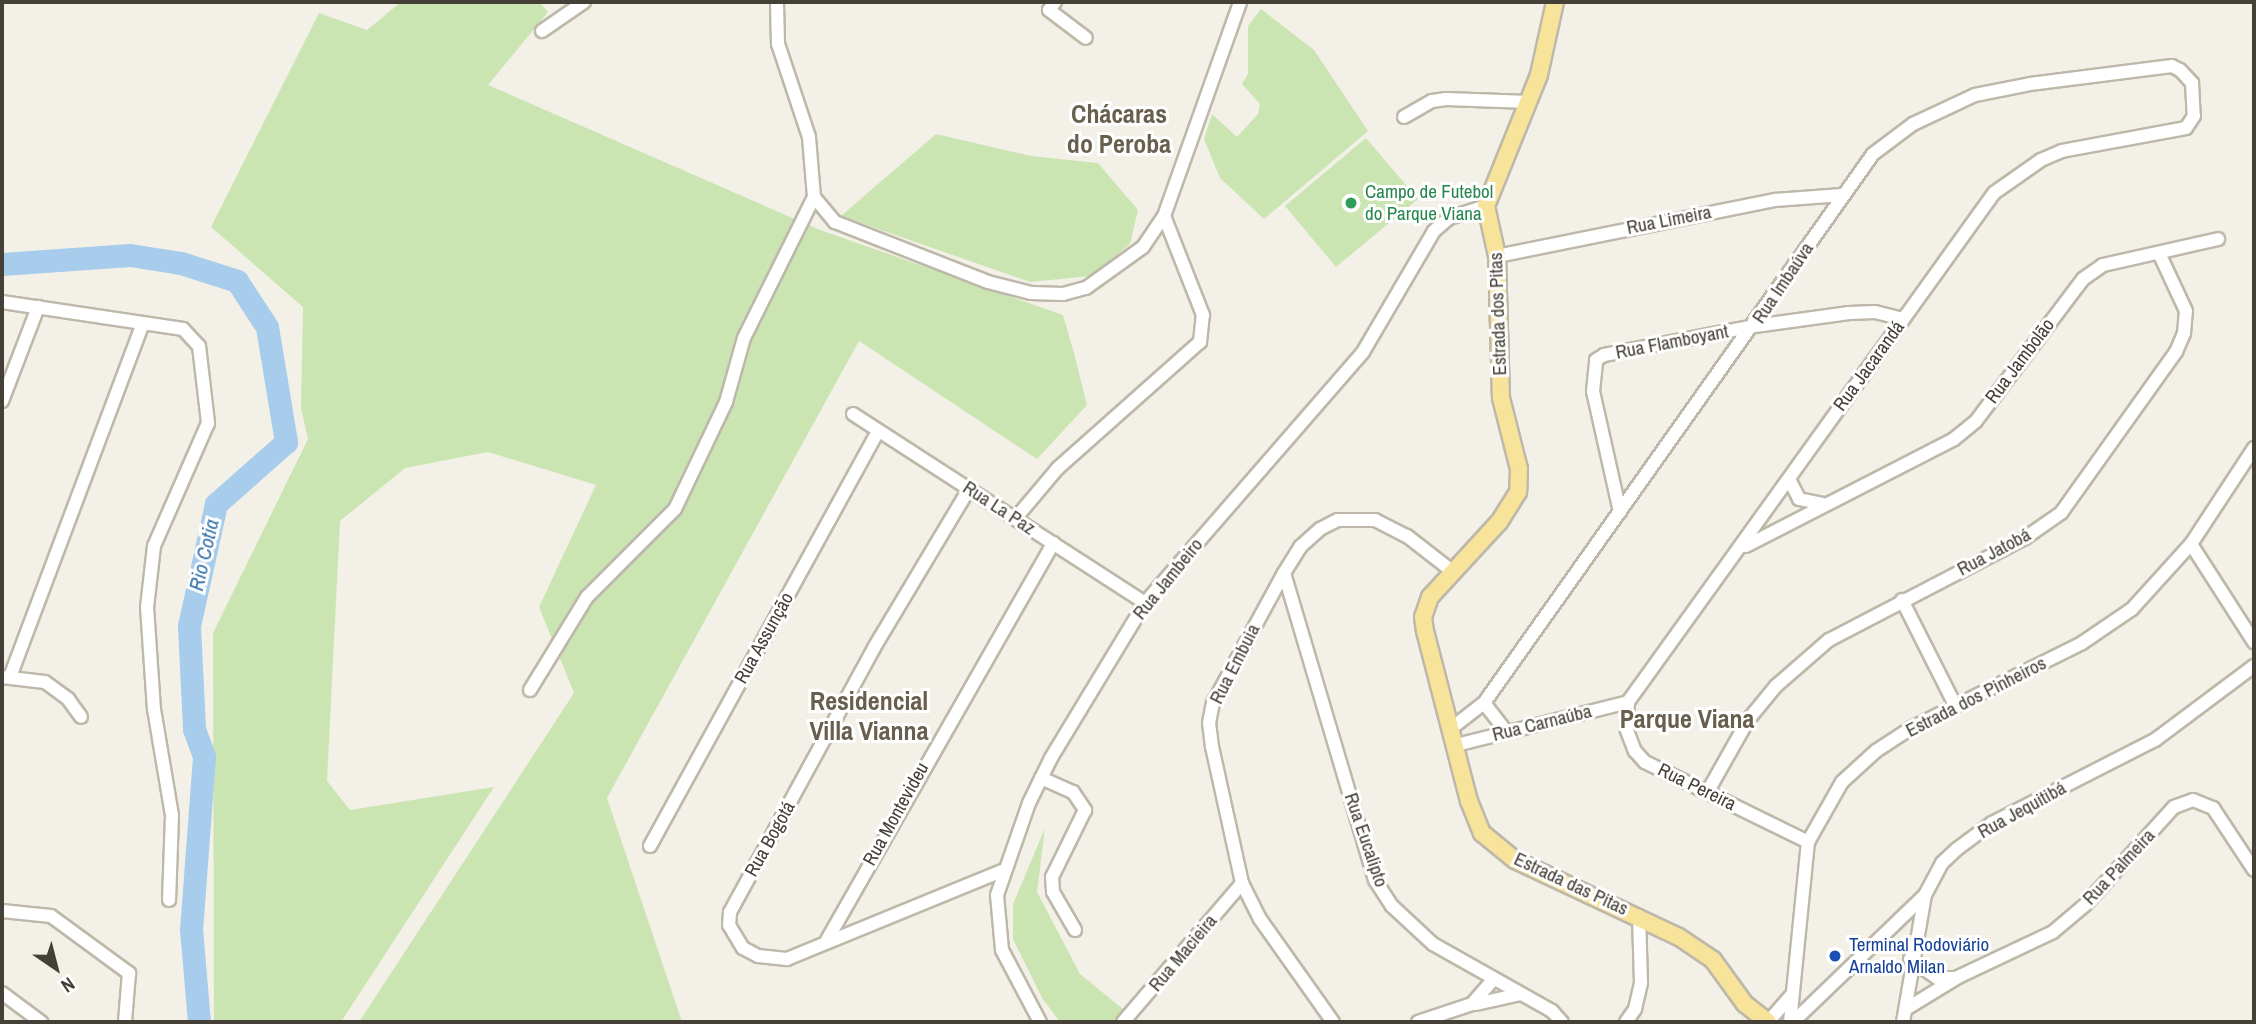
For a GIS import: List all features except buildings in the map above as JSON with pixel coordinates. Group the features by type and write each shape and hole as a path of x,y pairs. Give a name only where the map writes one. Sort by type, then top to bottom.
{"main road":[{"path":"1486,206 1529,102 1550,37 1555,2"},
{"name":"Estrada dos Pitas","path":"1452,571 1499,522 1518,492 1520,481 1501,398 1497,256 1486,206"},
{"name":"Estrada das Pitas","path":"1452,571 1430,597 1423,617 1475,820 1498,848 1639,916 1713,960 1745,1004 1768,1022"},
{"name":"Estrada das Pitas","path":"1745,1004 1748,1022"}],"street":[{"path":"542,31 584,2"},
{"path":"530,690 587,597 674,509 726,402 744,338 814,197 809,137 778,44 777,2"},
{"path":"1055,2 1049,10 1086,38"},
{"path":"814,197 835,222 988,282 1031,293 1063,294 1086,288 1143,247 1164,216 1240,2"},
{"name":"Rua Imbaúva","path":"1453,727 1484,703 1755,326 1842,195 1873,154 1913,124 1975,95 2029,84 2172,66 2192,83 2194,116 2180,130"},
{"path":"1404,117 1433,101 1446,99 1529,102"},
{"name":"Rua Jacarandá","path":"1628,702 1743,547 1994,193 2014,177 2062,151 2180,130"},
{"name":"Rua Limeira","path":"1497,256 1776,200 1842,195"},
{"name":"Rua Jambeiro","path":"1040,1022 1002,950 997,905 1002,872 1041,778 1145,603 1363,352 1434,231 1450,218 1486,206"},
{"path":"1015,519 1058,468 1200,342 1203,315 1164,216"},
{"name":"Rua Jambolão","path":"1743,547 1954,439 1976,421 2082,279 2103,265 2218,239"},
{"name":"Rua Jatobá","path":"1708,792 1748,720 1776,686 1829,640 2025,538 2061,513 2092,472 2184,333 2186,310 2159,253"},
{"path":"2,302 142,326 183,329 199,346 208,423 154,546 147,607 153,709 172,815 169,900"},
{"path":"2,401 38,307"},
{"name":"Rua Flamboyant","path":"1620,512 1593,391 1596,360 1625,349 1849,313 1875,313 1903,319"},
{"path":"81,717 68,699 45,682 6,677 142,326"},
{"name":"Rua La Paz","path":"853,414 1145,603"},
{"name":"Rua Assunção","path":"650,846 878,431"},
{"name":"Estrada dos Pinheiros","path":"1792,1022 1808,842 1831,797 1850,773 1903,734 1955,705 2082,643 2132,610 2191,544 2254,447"},
{"path":"1790,481 1799,499 1810,505 1826,504"},
{"name":"Rua Bogotá","path":"969,489 874,648 730,912 733,936 758,956 787,959 827,940 1002,872"},
{"name":"Rua Embuia","path":"1333,1022 1260,919 1242,883 1209,723 1222,680 1284,573 1320,529 1338,520 1359,518 1391,526 1452,571"},
{"name":"Rua Montevideu","path":"827,940 1053,543"},
{"path":"2191,544 2254,642"},
{"name":"Rua Eucalipto","path":"1284,573 1376,880 1409,925 1493,980 1552,1011 1562,1022"},
{"path":"1902,600 1955,705"},
{"name":"Rua Jequitibá","path":"1792,1022 1925,895 1942,863 1992,823 2155,740 2254,666"},
{"name":"Rua Carnaúba","path":"1456,744 1628,702"},
{"name":"Rua Pereira","path":"1628,702 1626,728 1634,751 1645,762 1808,842"},
{"path":"1484,703 1507,732"},
{"path":"1041,778 1073,792 1083,800 1086,810 1052,877 1053,892 1075,930"},
{"name":"Rua Palmeira","path":"1905,1016 1958,977 2053,932 2085,905 2174,807 2193,800 2213,808 2254,870"},
{"name":"Rua Macieira","path":"1123,1022 1242,883"},
{"path":"1905,1016 1910,959 1925,895"},
{"path":"2,911 51,916 129,973 125,1022"},
{"path":"1626,1022 1635,1009 1641,983 1639,916"},
{"path":"1910,959 1937,978 1958,977"},
{"path":"1418,1022 1452,1017 1472,1004 1493,980"},
{"path":"2,993 41,1022"},
{"path":"1472,1004 1520,994"},
{"path":"1768,1022 1793,994"}],"green space":[{"path":"401,2 539,2 548,12 488,85 820,230 1063,315 1074,353 1087,405 1037,459 859,341 607,798 682,1022 359,1022 574,693 539,607 596,485 488,452 405,468 340,521 327,781 350,810 494,787 341,1022 214,1022 213,633 308,439 301,408 303,307 211,227 319,13 367,30"},
{"path":"1261,9 1314,50 1368,131 1264,219 1220,178 1204,139 1212,114 1237,137 1258,114 1260,104 1242,84 1248,74 1248,26"},
{"path":"936,134 1031,156 1098,163 1138,210 1130,244 1091,276 1030,282 841,216"},
{"name":"Campo de Futebol do Parque Viana","path":"1366,138 1418,199 1336,267 1285,206"},
{"path":"1045,828 1037,892 1080,974 1123,1009 1112,1022 1060,1022 1042,998 1013,939 1013,904"}],"waterway":[{"name":"Rio Cotia","path":"2,264 130,255 181,263 237,281 267,327 286,442 216,504 189,626 194,729 204,757 191,929 199,1022"}],"place":[{"name":"Campo de Futebol do Parque Viana","path":"1351,203"},
{"name":"Terminal Rodoviário Arnaldo Milan","path":"1835,956"}],"district":[{"name":"Chácaras do Peroba","path":"1119,129"},
{"name":"Residencial Villa Vianna","path":"869,716"},
{"name":"Parque Viana","path":"1687,719"}]}
